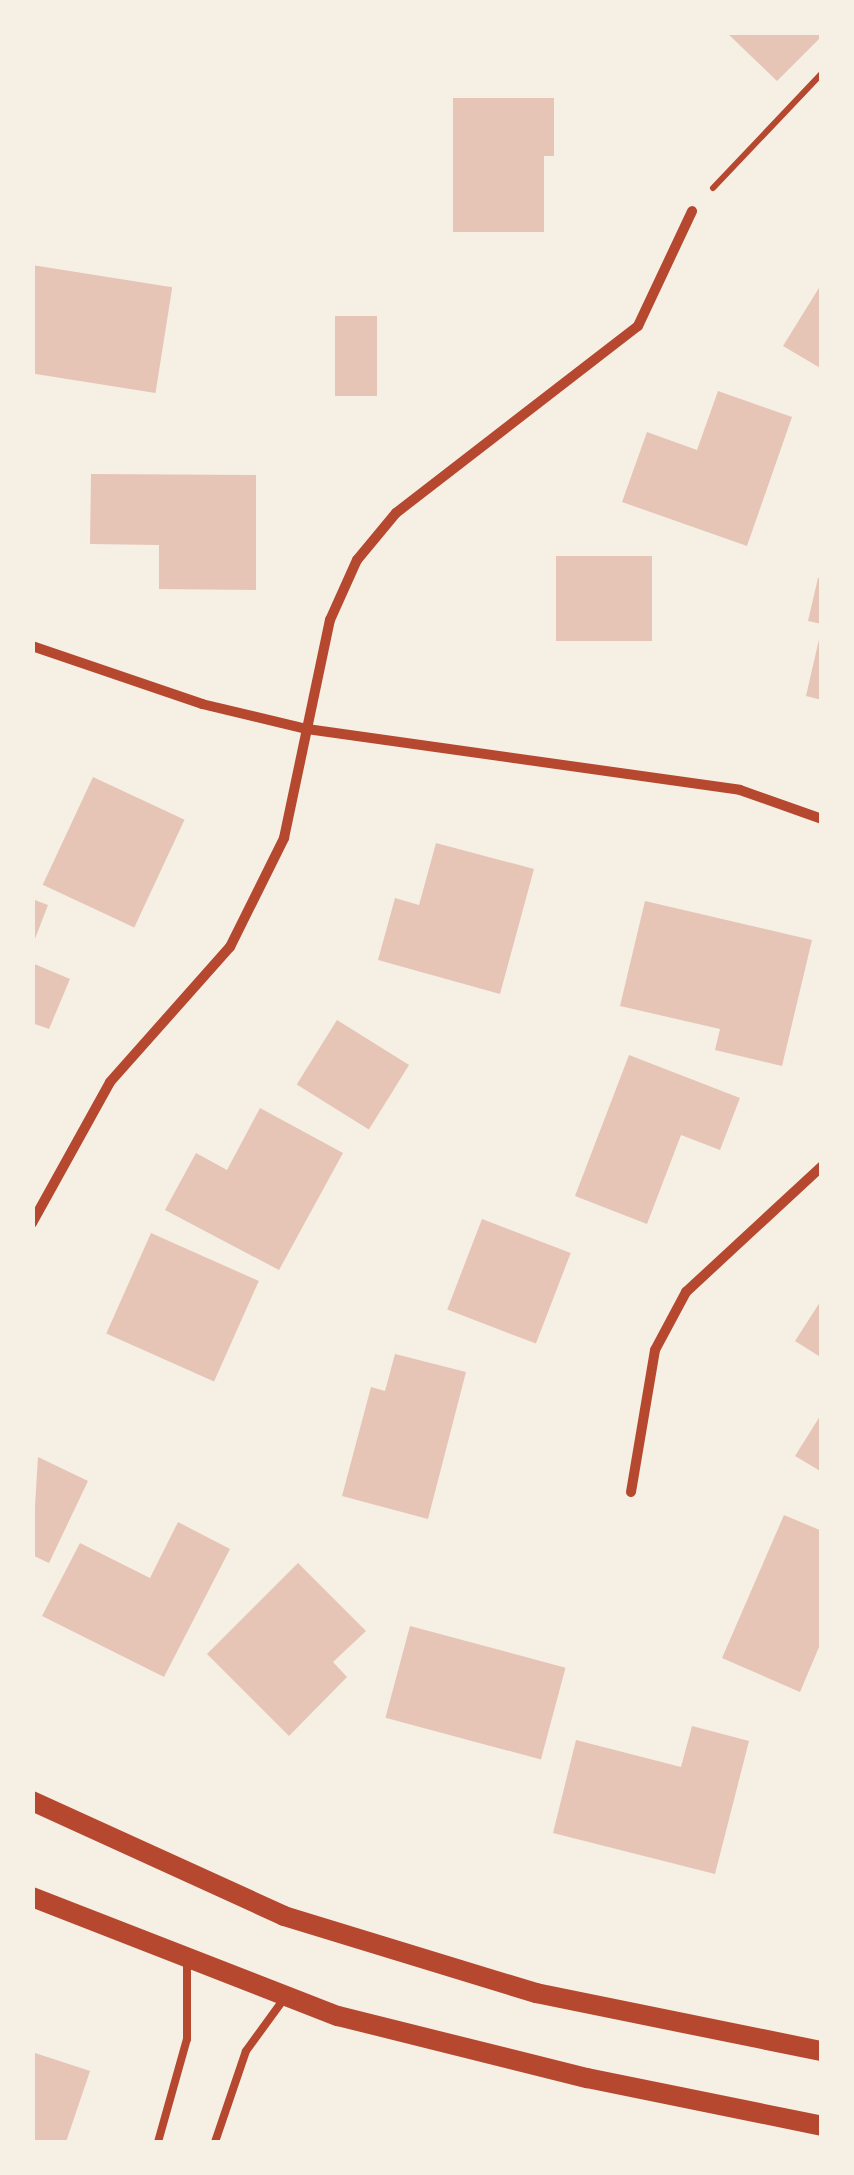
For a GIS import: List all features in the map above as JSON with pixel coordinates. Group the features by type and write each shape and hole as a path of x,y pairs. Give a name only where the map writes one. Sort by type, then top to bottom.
{"main road":[{"path":"32,1801 284,1916 536,1992 822,2051"},
{"path":"32,1897 286,1997 588,2078 822,2126"}],"street":[{"path":"32,1222 110,1082 230,947 284,838 330,620 357,560 396,513 638,326 692,211"},
{"path":"32,646 202,704 307,729 740,790 822,819"},
{"path":"631,1492 655,1350 686,1292 822,1166"}],"lane":[{"path":"158,2142 187,2039 187,1959"},
{"path":"214,2142 246,2051 286,1997"}],"path":[{"path":"692,211 822,73"}],"building":[{"path":"726,32 822,32 822,36 777,81"},
{"path":"453,98 554,98 554,156 544,156 544,232 453,232"},
{"path":"32,265 172,287 156,393 32,373"},
{"path":"822,283 822,369 783,346"},
{"path":"335,316 377,316 377,396 335,396"},
{"path":"718,391 792,417 747,546 622,502 647,432 697,450"},
{"path":"91,474 256,475 256,590 159,589 159,545 90,544"},
{"path":"556,556 652,556 652,641 556,641"},
{"path":"818,578 822,579 822,624 808,621"},
{"path":"822,635 822,700 806,696"},
{"path":"93,777 185,820 134,928 43,885"},
{"path":"436,843 534,869 500,994 378,960 395,898 419,905"},
{"path":"32,899 48,905 33,944 32,944"},
{"path":"645,901 812,940 782,1066 715,1050 720,1029 620,1006"},
{"path":"32,963 70,979 49,1029 32,1023"},
{"path":"337,1020 409,1065 369,1129 297,1084"},
{"path":"629,1055 740,1098 720,1150 681,1135 647,1224 575,1196"},
{"path":"260,1108 343,1153 279,1270 165,1210 196,1153 227,1170"},
{"path":"482,1219 571,1253 536,1344 447,1310"},
{"path":"151,1233 259,1281 214,1381 106,1333"},
{"path":"822,1299 822,1358 795,1341"},
{"path":"395,1354 466,1372 428,1519 342,1496 371,1387 385,1391"},
{"path":"822,1413 822,1472 795,1456"},
{"path":"38,1457 88,1481 49,1563 32,1555"},
{"path":"784,1515 822,1531 822,1640 800,1692 722,1658"},
{"path":"178,1522 230,1549 164,1677 42,1616 80,1543 150,1578"},
{"path":"298,1563 366,1631 333,1662 347,1677 289,1736 207,1654"},
{"path":"410,1626 566,1668 541,1759 385,1718"},
{"path":"692,1726 749,1741 715,1874 553,1833 576,1740 681,1767"},
{"path":"32,2052 90,2071 66,2142 32,2142"}]}
